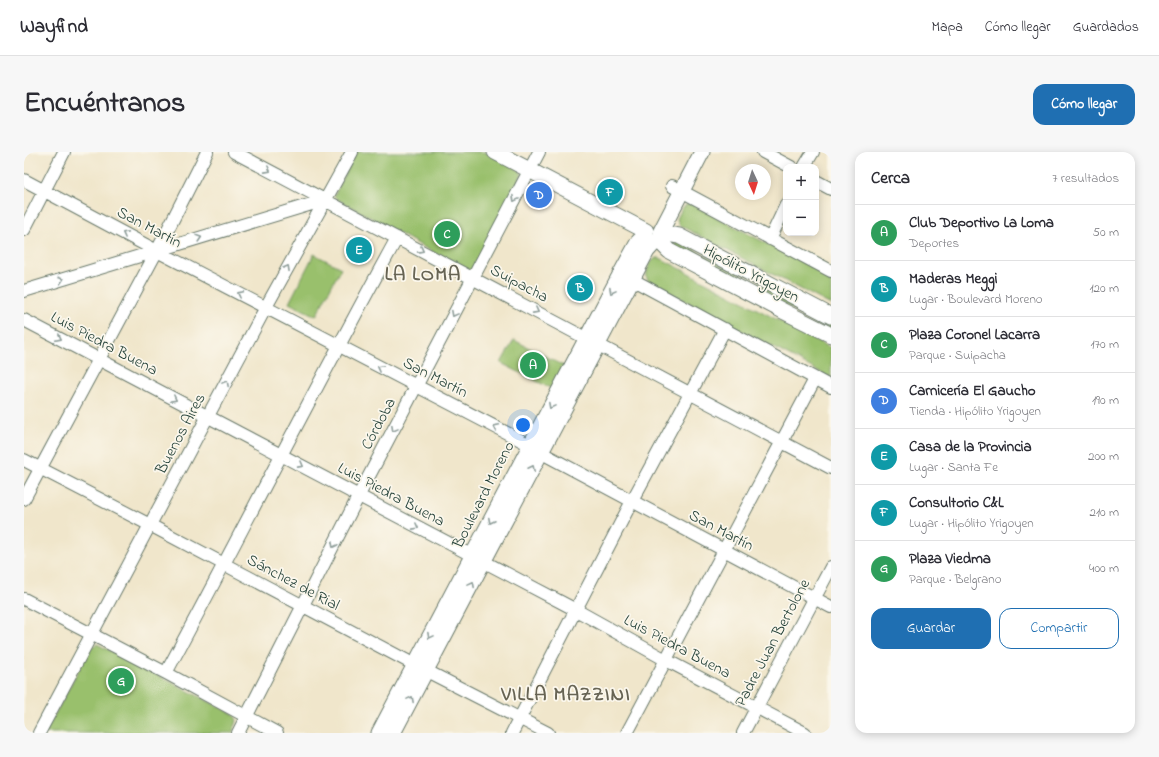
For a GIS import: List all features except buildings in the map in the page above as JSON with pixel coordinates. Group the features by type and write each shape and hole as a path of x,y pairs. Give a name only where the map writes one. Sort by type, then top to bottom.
{"main road":[{"name":"Hipólito Yrigoyen","path":"495,152 654,234 669,251 831,335"},
{"name":"Boulevard Moreno","path":"392,733 421,667 592,340 626,276 647,250 676,189 690,152"},
{"name":"Boulevard Moreno","path":"676,189 702,152"},
{"name":"Hipólito Yrigoyen","path":"654,234 678,236 831,316"},
{"name":"Boulevard Moreno","path":"379,733 421,667"}],"street":[{"path":"24,230 64,152"},
{"path":"24,499 157,251 206,152"},
{"name":"Suipacha","path":"234,152 782,440 831,468"},
{"name":"Buenos Aires","path":"39,733 266,307 352,152"},
{"name":"Córdoba","path":"238,733 304,606 358,497 539,152"},
{"path":"763,152 785,164"},
{"path":"806,164 813,152"},
{"name":"San Martín","path":"24,180 535,449 831,608"},
{"path":"819,183 831,189"},
{"path":"676,189 831,271"},
{"path":"24,291 324,200"},
{"path":"770,239 783,211"},
{"path":"166,673 338,346 397,238"},
{"path":"626,276 815,379 831,386"},
{"name":"Luis Piedra Buena","path":"24,320 208,417 282,454 358,497 576,610 666,660 805,733"},
{"path":"512,733 632,502 725,329"},
{"path":"627,733 815,379"},
{"name":"Sánchez de Rial","path":"24,460 548,733"},
{"name":"Padre Juan Bertolone","path":"743,733 831,567"},
{"path":"24,599 277,733"}],"green space":[{"path":"356,152 485,152 519,170 522,174 471,272 334,196"},
{"path":"688,204 693,205 831,277 831,305 679,225 677,219 682,208"},
{"path":"677,241 831,322 831,329 674,246"},
{"path":"314,254 341,268 316,316 289,303"},
{"path":"656,258 660,258 831,348 831,378 648,281 648,268 651,262"},
{"path":"514,340 564,366 552,389 501,363"},
{"path":"97,644 233,714 237,720 232,733 45,733 90,648"}],"place":[{"name":"Consultorio C&L","path":"610,192"},
{"name":"Carnicería El Gaucho","path":"539,195"},
{"name":"Plaza Coronel Lacarra","path":"447,234"},
{"name":"Casa de la Provincia","path":"359,250"},
{"name":"Maderas Meggi","path":"580,288"},
{"name":"Club Deportivo La Loma","path":"533,365"},
{"name":"Plaza Viedma","path":"121,681"}],"district":[{"name":"LA LOMA","path":"423,275"},
{"name":"VILLA MAZZINI","path":"566,695"}]}
